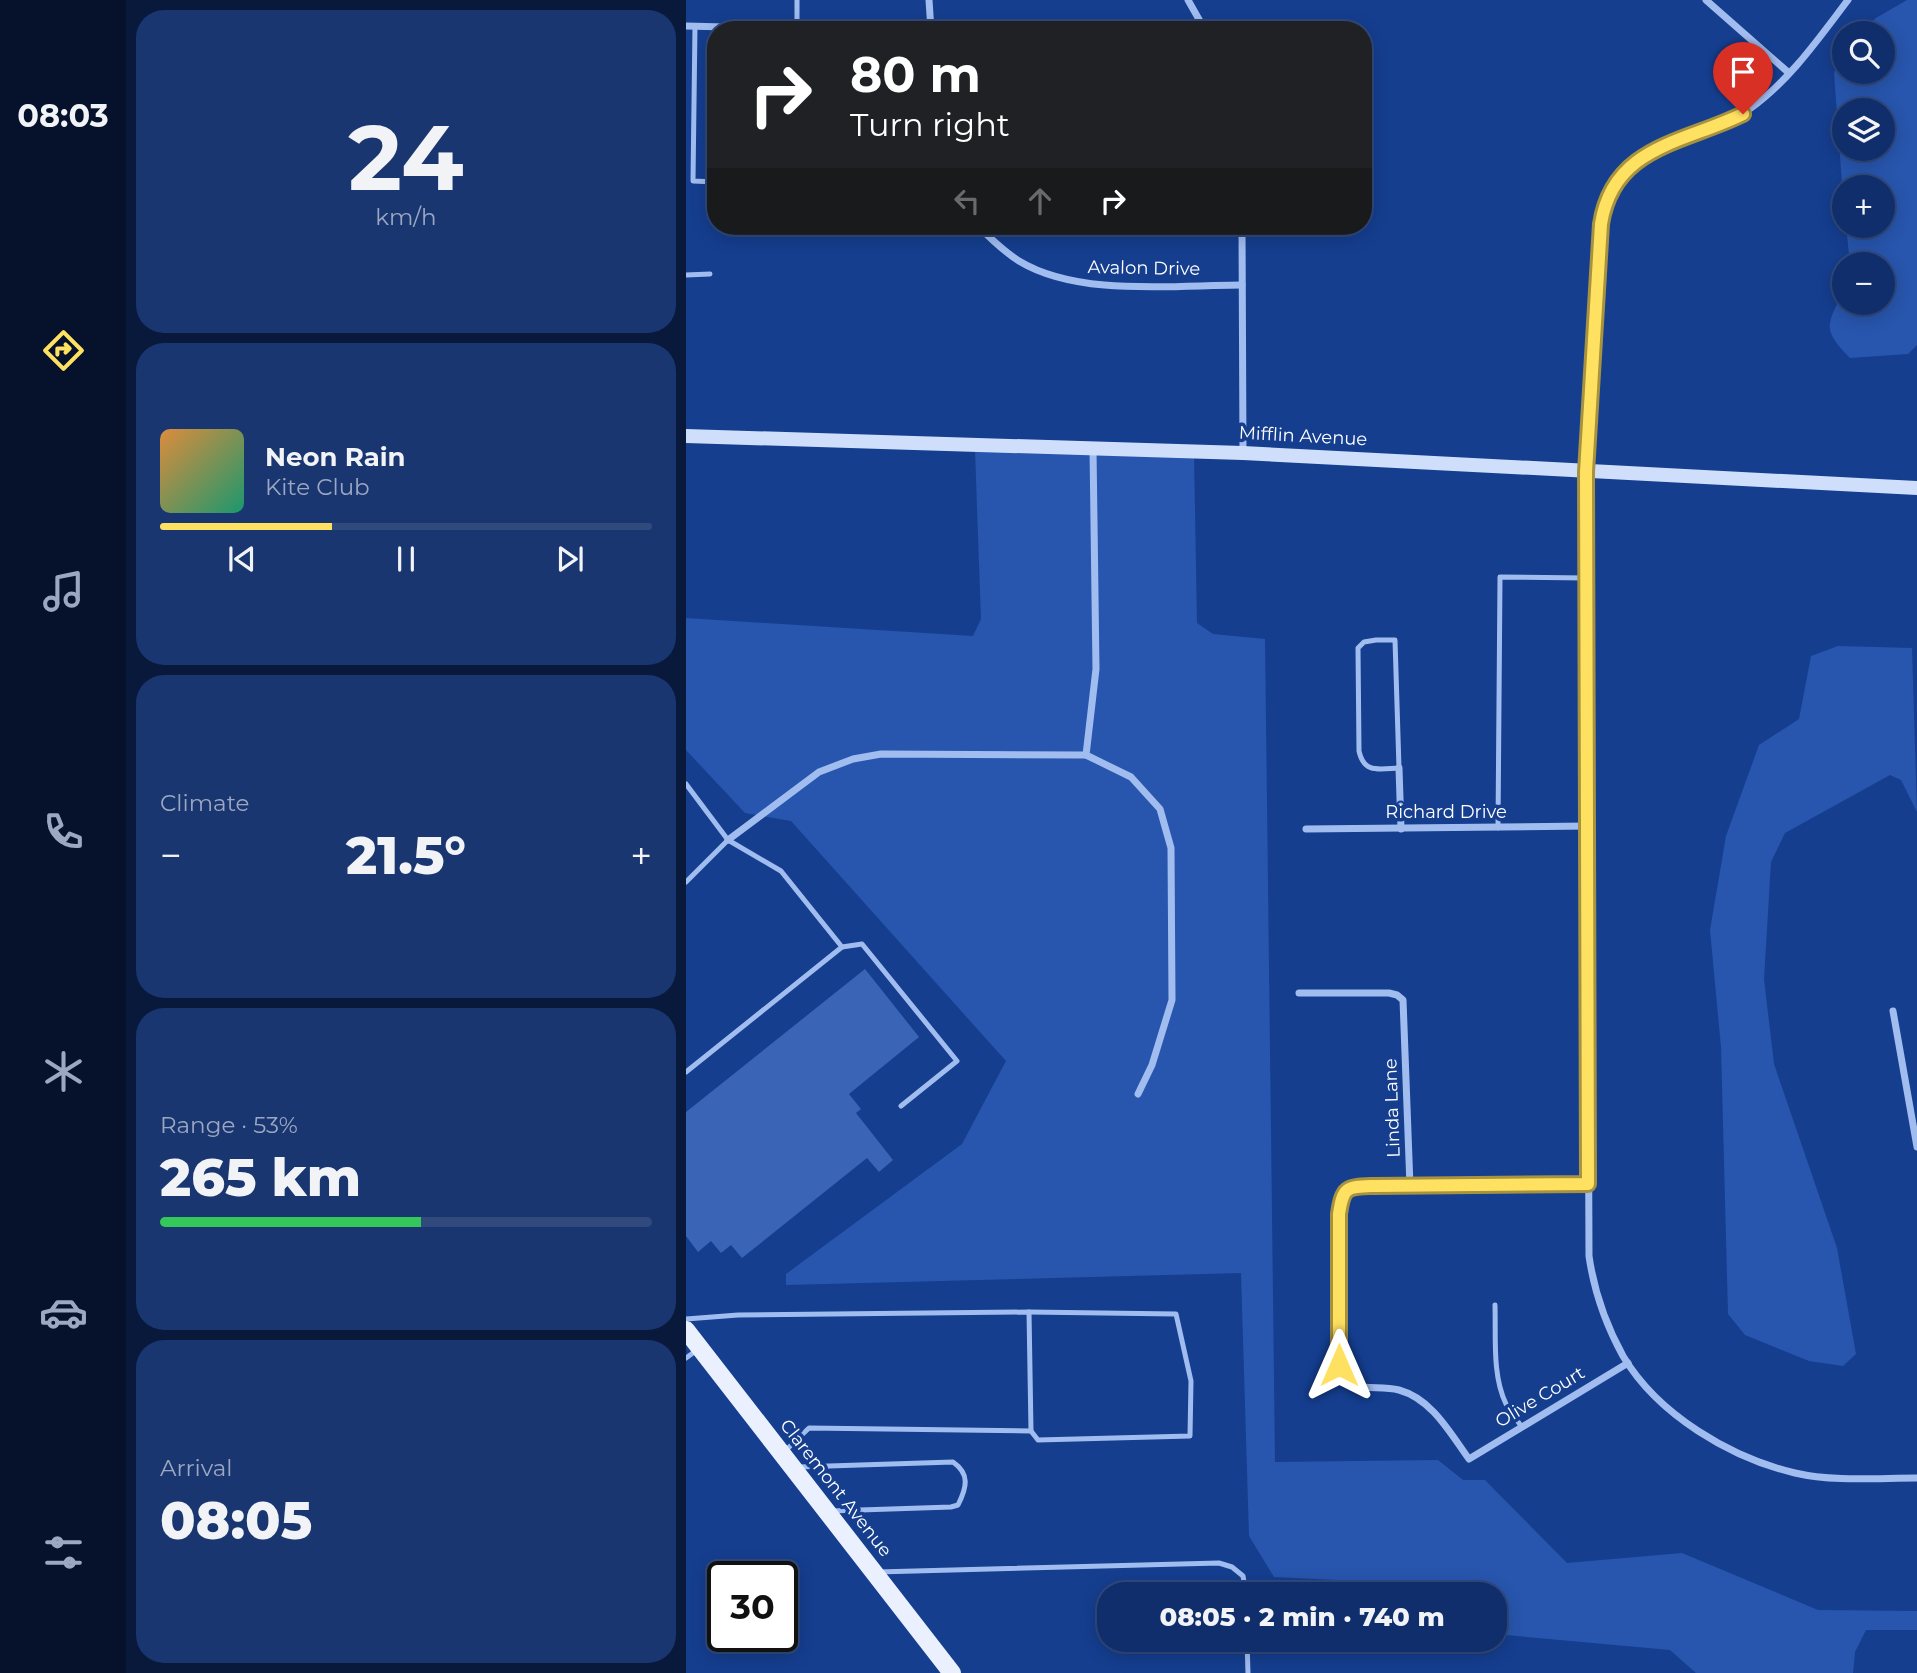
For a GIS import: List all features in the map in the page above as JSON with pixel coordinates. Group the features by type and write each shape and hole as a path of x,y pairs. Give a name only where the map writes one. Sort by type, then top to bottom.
{"main road":[{"name":"Claremont Avenue","path":"686,1330 693,1353 787,1460 951,1673"}],"street":[{"path":"929,0 930,21"},
{"path":"1188,0 1200,21"},
{"path":"1706,0 1789,73"},
{"path":"1848,0 1766,97 1743,114 1645,155 1614,184 1603,211 1586,472 1589,1256 1592,1279 1612,1334 1628,1363 1649,1389 1687,1422 1716,1442 1746,1458 1796,1474 1816,1477 1917,1478"},
{"path":"686,26 707,26"},
{"name":"Avalon Drive","path":"987,235 1020,261 1064,279 1119,285 1242,285"},
{"path":"1242,235 1243,453"},
{"name":"Mifflin Avenue","path":"686,436 1243,453 1917,488"},
{"path":"1086,755 1096,669 1093,448"},
{"path":"728,840 819,772 853,759 881,754 1086,755 1131,777 1160,809 1171,848 1172,1000 1152,1065 1138,1094"},
{"path":"1399,768 1401,829"},
{"name":"Richard Drive","path":"1306,829 1587,826"},
{"name":"Linda Lane","path":"1298,993 1389,993 1403,1000 1410,1186"},
{"path":"1893,1012 1917,1147"},
{"path":"1410,1186 1588,1184"},
{"name":"Olive Court","path":"1410,1186 1357,1186 1342,1196 1339,1214 1340,1379 1348,1385 1398,1390 1422,1400 1446,1426 1469,1459 1628,1363"}],"lane":[{"path":"797,0 797,21"},
{"path":"695,26 693,181 707,182"},
{"path":"686,275 710,274"},
{"path":"1498,828 1500,578 1586,578"},
{"path":"1395,640 1399,768 1376,769 1361,762 1357,658 1358,648 1364,642 1395,640"},
{"path":"686,784 728,840 781,871 842,947"},
{"path":"686,882 728,840"},
{"path":"686,1072 842,947 862,944 957,1061 901,1106"},
{"path":"1495,1305 1497,1366 1501,1390 1507,1407 1522,1427"},
{"path":"686,1319 738,1315 1029,1312 1176,1314 1191,1381 1190,1436 1038,1440 1031,1431 1029,1312"},
{"path":"787,1460 809,1428 1031,1431"},
{"path":"787,1460 953,1462 962,1468 965,1475 964,1492 958,1505 951,1507 827,1511"},
{"path":"875,1572 1219,1563 1232,1567 1244,1576 1245,1582"},
{"path":"1247,1652 1248,1673"}],"shaded area":[{"path":"1907,0 1917,0 1917,345 1908,354 1850,358 1834,340 1830,326 1833,315 1895,315 1895,252 1849,252 1847,238 1895,238 1895,175 1841,175 1840,161 1895,161 1895,98 1836,98 1835,84 1895,84 1895,21 1872,21"},
{"path":"975,450 1194,455 1197,623 1213,634 1265,639 1275,1462 1438,1460 1463,1480 1485,1480 1567,1563 1682,1553 1818,1610 1917,1611 1917,1630 1866,1630 1855,1652 1853,1673 1696,1673 1670,1650 1507,1635 1507,1582 1341,1582 1274,1577 1249,1536 1241,1273 786,1285 786,1274 962,1144 1006,1061 791,821 745,813 686,750 686,618 973,636 981,619"},
{"path":"1838,646 1912,648 1917,812 1901,780 1890,775 1785,833 1771,862 1764,979 1774,1064 1837,1248 1856,1354 1843,1366 1809,1361 1745,1335 1728,1314 1721,1047 1710,930 1726,836 1759,745 1799,719 1811,656"}],"building":[{"path":"865,969 919,1037 849,1094 861,1109 856,1113 893,1160 879,1172 867,1158 742,1258 731,1245 721,1253 711,1241 698,1252 686,1236 686,1112"}],"route":[{"path":"1339,1365 1339,1214 1342,1196 1346,1191 1357,1186 1588,1184 1586,472 1601,224 1603,211 1614,184 1635,162 1662,146 1717,127 1743,114"}]}
